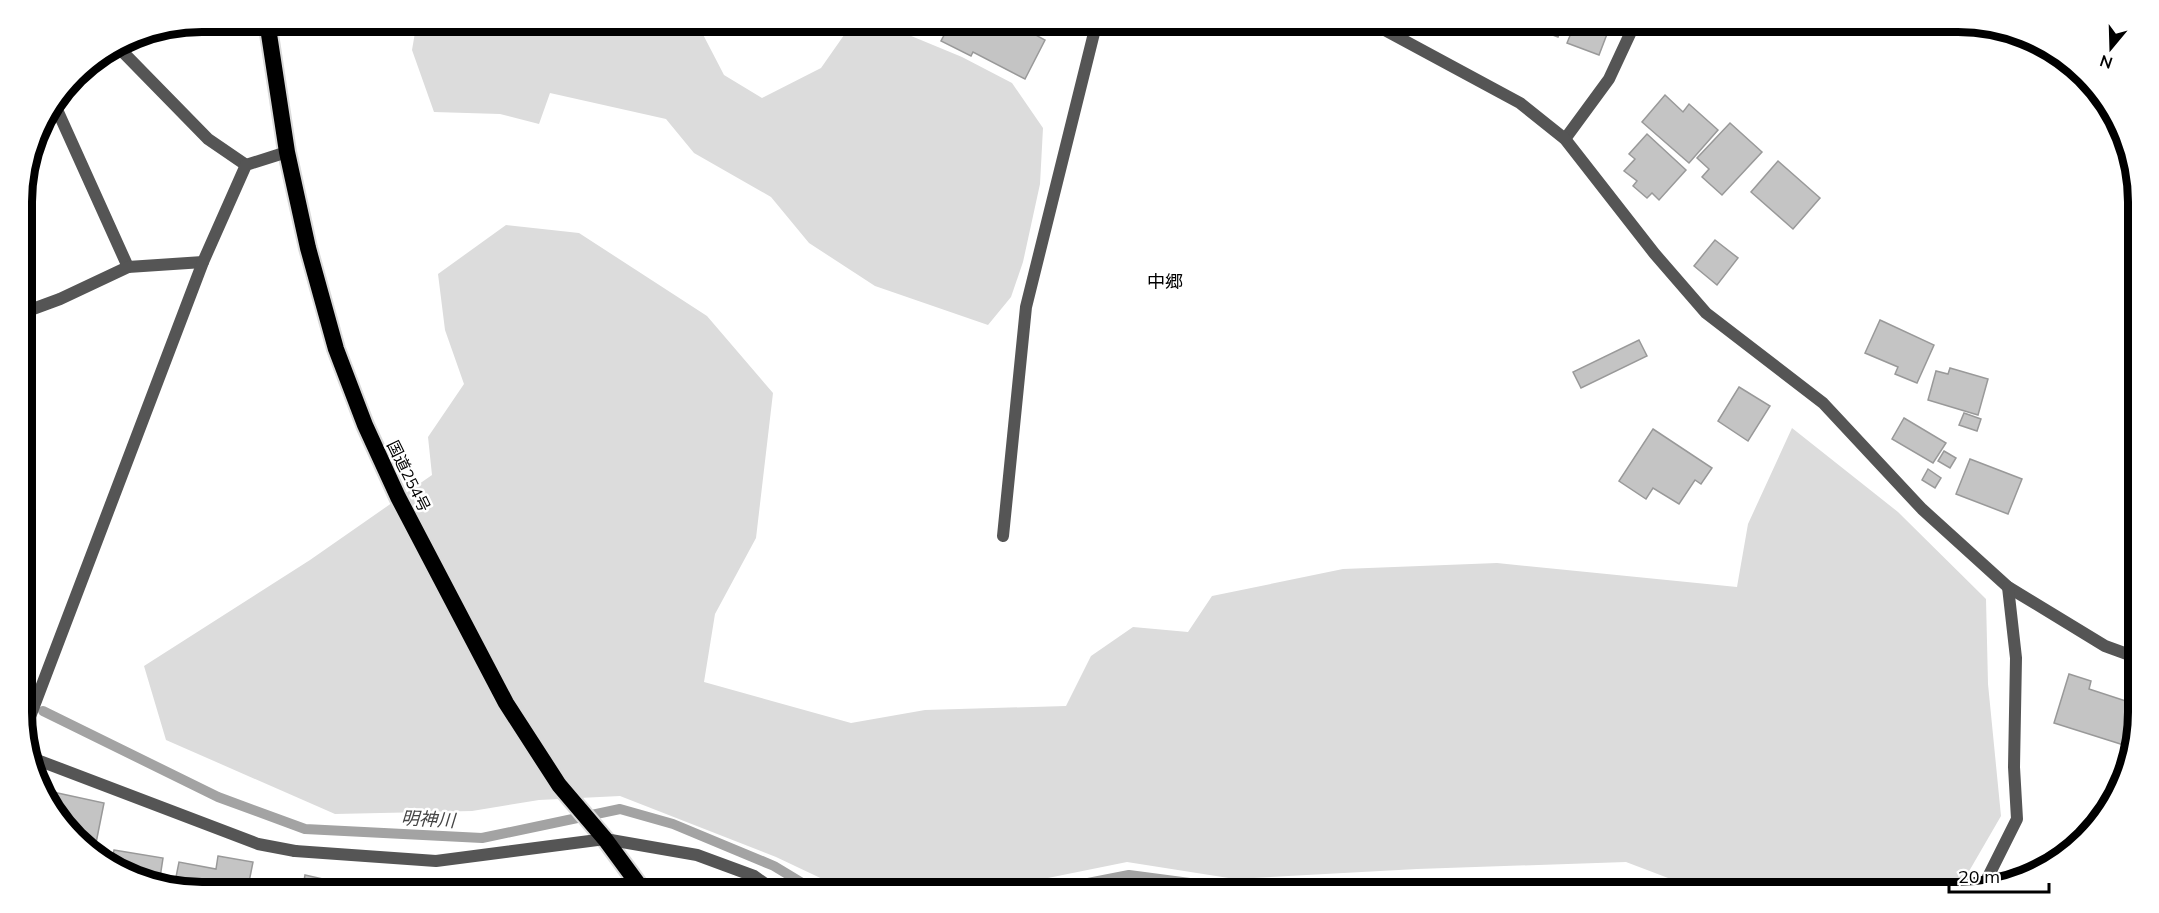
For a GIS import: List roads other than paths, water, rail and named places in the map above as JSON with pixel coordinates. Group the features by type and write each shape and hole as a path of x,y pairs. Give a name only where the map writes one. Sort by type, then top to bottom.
{"highway":[{"name":"国道254号","path":"269,32 287,152 308,248 336,349 365,425 460,620 506,703 559,785 605,839 636,882"}],"street":[{"path":"1003,536 1026,307 1094,31"},
{"path":"1387,31 1520,103 1565,139 1654,253 1706,313 1823,403 1922,508 2008,587 2106,646 2128,654"},
{"path":"1565,139 1609,79 1631,31"},
{"path":"122,51 208,139 246,165"},
{"path":"57,111 128,267"},
{"path":"32,701 202,262 246,165 287,152"},
{"path":"32,309 60,299 128,267 202,262"},
{"path":"1987,879 2017,819 2014,766 2016,658 2008,587"},
{"path":"39,761 258,844 295,851 436,861 605,839 697,855 754,876 762,882"}],"waterway":[{"name":"明神川","path":"43,711 218,797 305,829 482,838 620,809 673,824 774,866 800,882"},
{"name":"明神川","path":"1096,881 1129,875 1178,881"}],"district":[{"name":"中郷","path":"1165,281"}]}
